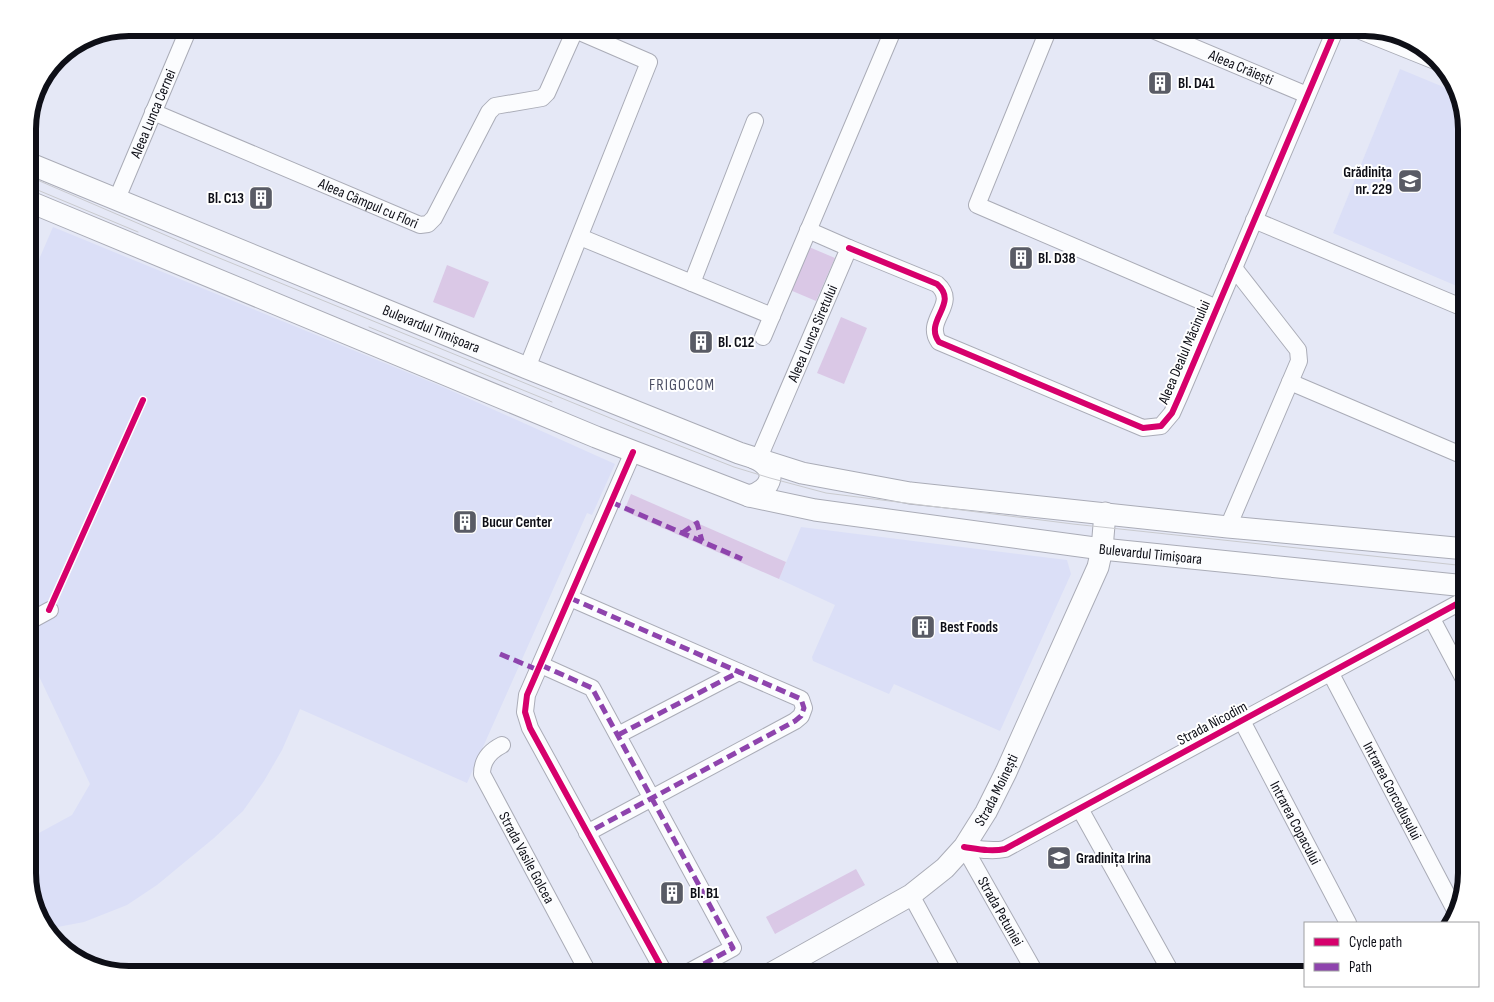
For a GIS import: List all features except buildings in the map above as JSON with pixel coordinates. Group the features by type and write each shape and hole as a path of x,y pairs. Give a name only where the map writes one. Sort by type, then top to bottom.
{"main road":[{"name":"Bulevardul Timișoara","path":"36,166 527,368 758,460 802,473 910,493 1228,527 1458,548"},
{"name":"Bulevardul Timișoara","path":"36,204 633,452 749,496 797,507 1102,549 1458,585"},
{"path":"749,496 763,491 769,484 770,478 767,469 758,460"},
{"path":"835,512 826,502 826,493 840,481"},
{"name":"Strada Moinești","path":"784,966 912,895 939,873 964,847 986,812 1006,772 1098,566 1102,549 1105,513"}],"street":[{"name":"Aleea Lunca Cernei","path":"116,200 186,36"},
{"name":"Aleea Câmpul cu Flori","path":"153,112 420,225 428,224 434,218 489,112 495,106 542,98 547,93 572,36"},
{"name":"Aleea Câmpul cu Flori","path":"527,368 649,62 591,36"},
{"path":"763,337 889,36"},
{"name":"Aleea Dealul Măcinului","path":"1046,36 977,205 1217,308"},
{"name":"Aleea Crăiești","path":"1167,36 1307,96"},
{"name":"Aleea Dealul Măcinului","path":"849,248 937,284 943,289 945,295 944,303 934,328 934,336 947,347 1143,428 1161,426 1172,413 1180,395 1333,36"},
{"path":"692,283 755,121"},
{"path":"1254,220 1458,306"},
{"path":"808,230 849,248"},
{"path":"580,236 772,316"},
{"name":"Aleea Lunca Siretului","path":"758,460 849,248"},
{"path":"1228,527 1299,361 1298,350 1234,268"},
{"path":"1290,382 1458,454"},
{"path":"633,452 525,704 526,720 661,966"},
{"path":"570,598 801,699 804,708 801,716 796,721 587,833"},
{"name":"Strada Nicodim","path":"964,847 986,851 1005,849 1458,604"},
{"path":"36,618 50,610"},
{"path":"1432,619 1458,668"},
{"path":"541,664 592,688 734,948 700,966"},
{"path":"618,735 739,672"},
{"name":"Intrarea Corcodușului","path":"1331,674 1452,905"},
{"name":"Intrarea Copacului","path":"1242,721 1347,922"},
{"name":"Strada Vasile Golcea","path":"502,745 490,752 482,774 585,966"},
{"path":"1080,809 1168,966"},
{"name":"Strada Petuniei","path":"964,847 1031,966"},
{"path":"912,895 950,966"}],"shaded area":[{"name":"Grădinița nr. 229","path":"1400,69 1449,89 1455,105 1458,129 1458,287 1333,233"},
{"path":"53,227 443,387 615,464 592,515 587,513 467,783 300,709 282,750 264,781 243,811 214,838 157,885 127,905 84,922 54,928 39,897 36,879 36,835 72,815 90,784 36,670 36,266"},
{"path":"809,247 835,258 816,301 790,290"},
{"path":"447,265 489,282 474,318 433,302"},
{"path":"841,317 867,328 844,384 817,373"},
{"path":"631,494 786,562 779,579 624,511"},
{"path":"801,527 1067,560 1071,574 1000,731 894,684 889,694 813,661 812,657 835,605 779,579"},
{"path":"856,869 865,885 775,934 766,917"}],"tram line":[{"path":"36,179 207,253 637,429 734,467 770,478 826,493 1073,524 1458,565"},
{"path":"36,189 138,232"},
{"path":"369,327 552,402"}],"marked path":[{"path":"611,502 742,559"},
{"path":"682,533 697,523 702,541"},
{"path":"570,598 801,699 804,708 801,716 795,721 587,833"},
{"path":"500,654 538,670"},
{"path":"541,665 592,688 733,948 700,966"},
{"path":"618,735 739,672"}],"cycle path":[{"path":"849,248 937,284 943,291 945,298 935,326 935,334 939,342 1143,428 1161,426 1172,413 1180,395 1333,36"},
{"path":"49,610 143,400"},
{"path":"633,452 527,695 525,712 530,728 661,966"},
{"path":"964,847 990,850 1005,849 1458,603"}],"place":[{"name":"Bl. D41","path":"1160,83"},
{"name":"Grădinița nr. 229","path":"1410,181"},
{"name":"Bl. C13","path":"261,198"},
{"name":"Bl. D38","path":"1021,258"},
{"name":"Bl. C12","path":"701,342"},
{"name":"Bucur Center","path":"465,522"},
{"name":"Best Foods","path":"923,627"},
{"name":"Gradinița Irina","path":"1059,858"},
{"name":"Bl. B1","path":"672,893"}],"district":[{"name":"FRIGOCOM","path":"682,384"}]}
